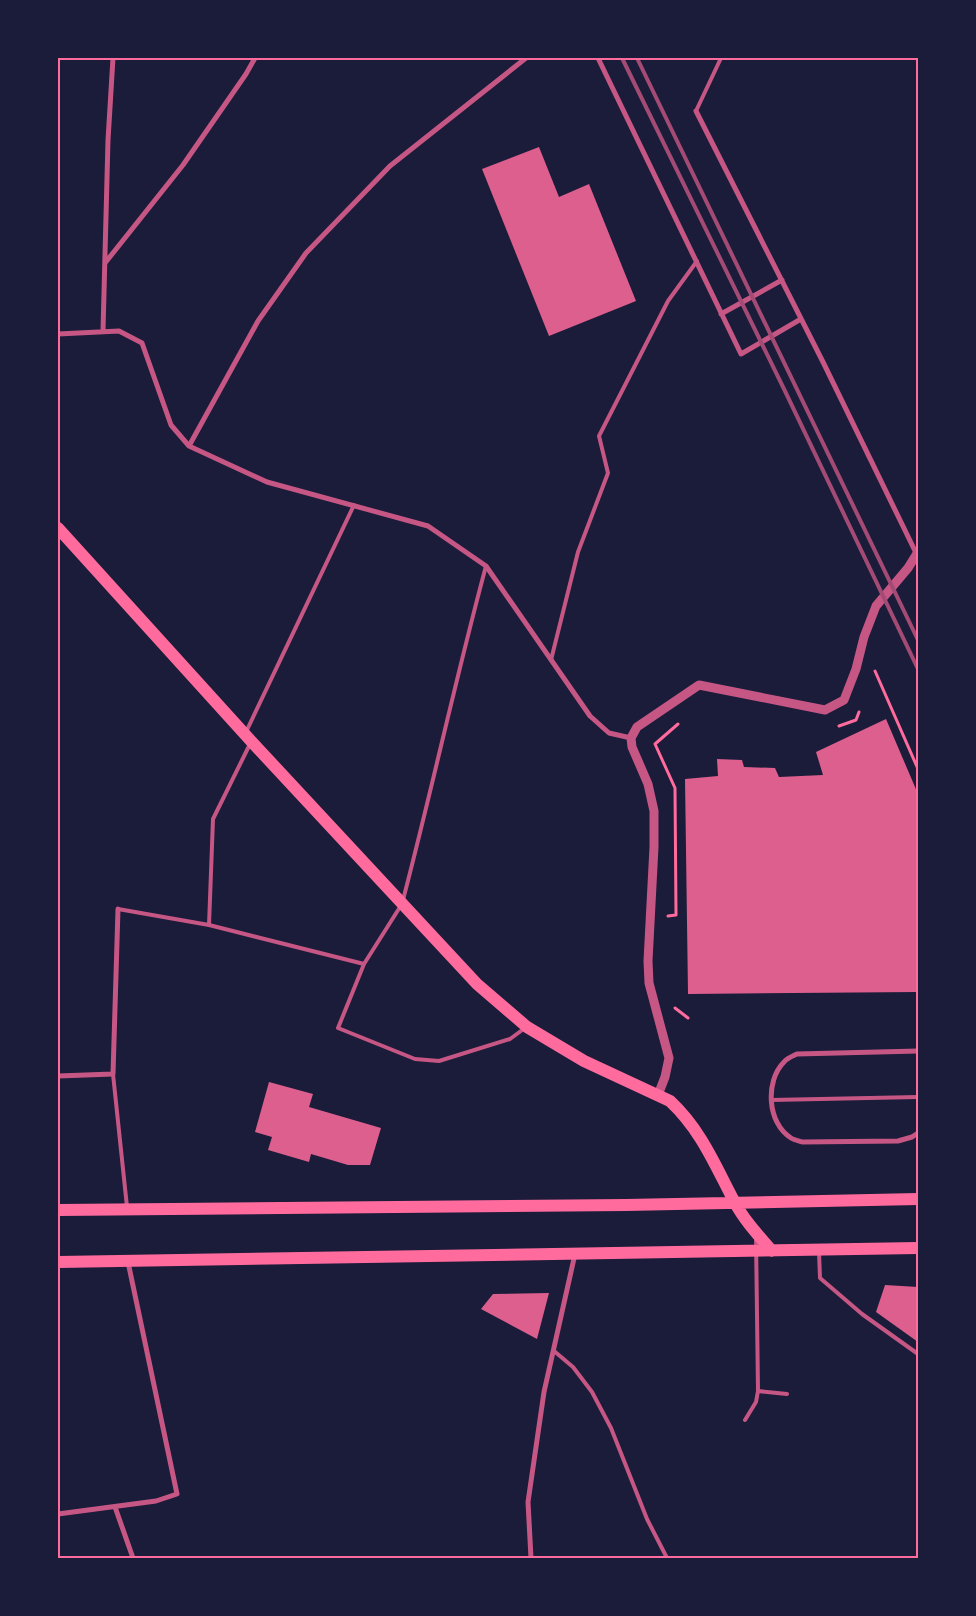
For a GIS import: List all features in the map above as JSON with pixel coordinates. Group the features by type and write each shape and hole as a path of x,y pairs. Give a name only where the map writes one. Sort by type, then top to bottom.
{"main road":[{"path":"58,528 248,738 477,984 527,1027 584,1061 670,1101 691,1123 711,1154 735,1202 756,1234 772,1251"},
{"path":"58,1210 918,1199"},
{"path":"58,1262 918,1248"}],"street":[{"path":"103,331 108,140 113,58"},
{"path":"105,263 183,165 255,58"},
{"path":"189,446 258,321 306,253 390,166 526,58"},
{"path":"598,58 741,354 801,319"},
{"path":"658,1095 665,1077 669,1058 653,1004 649,983 648,961 654,811 648,784 632,747 631,738 637,727 699,685 825,710 844,700 876,606 918,555 696,111"},
{"path":"721,314 782,280"},
{"path":"58,334 119,331 142,344 170,425 189,446 267,482 428,526 486,566 590,716 609,733 631,738"},
{"path":"58,1076 112,1074 118,909"},
{"path":"918,1051 797,1054 785,1060 776,1072 772,1085 771,1100 772,1112 781,1128 791,1138 802,1142 898,1141 918,1133"},
{"path":"531,1558 528,1502 544,1392 575,1253"},
{"path":"58,1514 156,1501 177,1494 128,1261"},
{"path":"115,1507 133,1558"}],"lane":[{"path":"696,111 721,58"},
{"path":"551,660 578,552 608,473 599,436 668,301 696,261"},
{"path":"209,925 213,819 354,505"},
{"path":"486,566 462,652 434,778 402,903 364,964 338,1028 415,1059 439,1062 510,1039 527,1027"},
{"path":"118,909 209,925 364,964"},
{"path":"112,1074 127,1210"},
{"path":"771,1100 918,1097"},
{"path":"745,1420 756,1402 758,1391 756,1234"},
{"path":"819,1250 820,1278 862,1314 918,1354"},
{"path":"554,1351 574,1367 592,1392 611,1428 647,1519 667,1558"},
{"path":"758,1391 786,1394"}],"path":[{"path":"871,677 874,669 918,769"},
{"path":"834,728 856,720 859,711"},
{"path":"666,917 676,915 675,788 655,744 684,720"},
{"path":"672,1007 688,1018"}],"building":[{"path":"539,147 559,197 589,184 636,301 549,336 482,169"},
{"path":"886,719 918,794 918,992 688,994 685,779 718,776 717,759 742,760 744,767 775,768 779,777 823,775 816,752"},
{"path":"269,1082 313,1094 309,1107 381,1128 370,1165 348,1165 311,1154 309,1162 268,1150 272,1137 255,1132"},
{"path":"885,1285 918,1287 918,1342 876,1312"},
{"path":"549,1293 537,1339 481,1309 493,1294"}],"railway":[{"path":"622,58 918,669"},
{"path":"637,58 918,640"}]}
